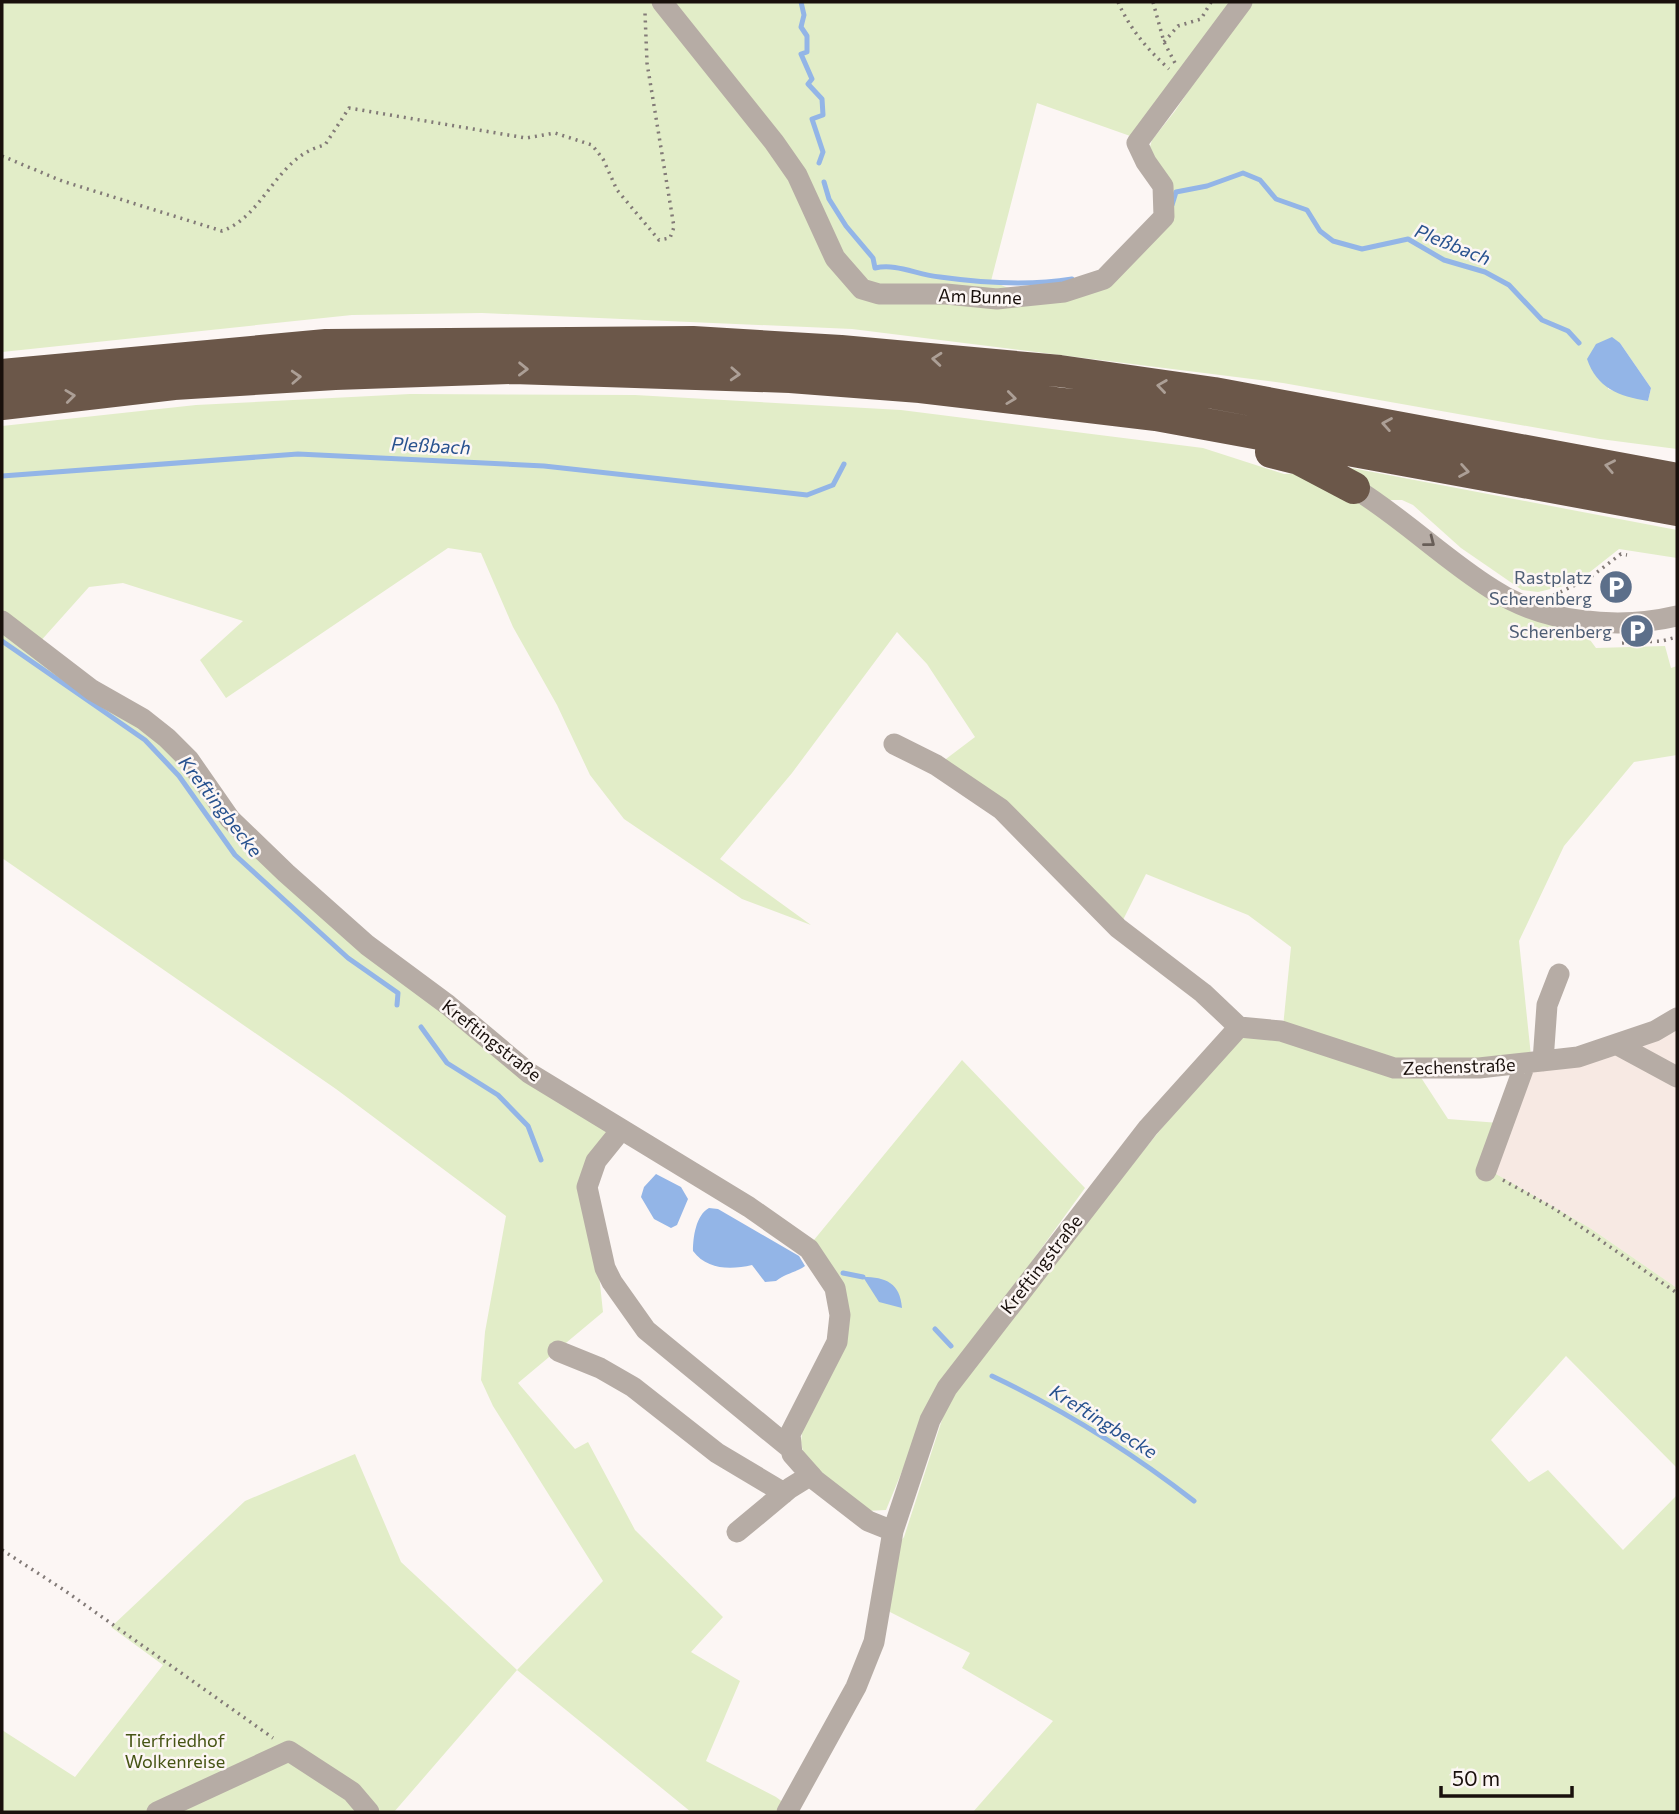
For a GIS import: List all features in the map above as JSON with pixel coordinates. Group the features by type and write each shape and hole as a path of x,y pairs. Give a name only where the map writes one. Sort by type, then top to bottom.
{"highway":[{"path":"2,375 326,345 693,342 841,351 1060,371 1214,393 1677,479"},
{"path":"2,404 174,384 513,368 790,377 920,387 1156,415 1677,510"},
{"path":"1156,415 1299,460 1354,488"}],"street":[{"name":"Am Bunne","path":"662,2 790,164 812,203 835,258 862,289 879,294 1033,298 1064,292 1104,279 1164,217 1163,186 1146,162 1137,143 1242,2"},
{"path":"1354,488 1391,510 1493,590 1538,611 1583,621 1624,621 1677,615"},
{"name":"Kreftingstraße","path":"2,621 92,690 142,719 167,738 189,760 242,831 367,945 448,1005 529,1073 759,1214 809,1250 827,1271 835,1288 840,1315 837,1342 790,1434 791,1449"},
{"path":"894,744 936,765 1000,809 1118,928 1203,993 1239,1027"},
{"path":"1486,1171 1534,1062 1547,1005 1559,974"},
{"name":"Zechenstraße","path":"1239,1027 1281,1031 1394,1068 1534,1062 1578,1057 1655,1031 1677,1018"},
{"name":"Kreftingstraße","path":"787,1812 856,1687 874,1642 892,1531 930,1420 947,1388 1148,1128 1239,1027"},
{"path":"1616,1044 1677,1077"},
{"path":"621,1130 596,1161 587,1186 605,1268 612,1282 646,1330 791,1449 792,1454 811,1475 868,1521 892,1531"},
{"path":"558,1350 600,1368 633,1387 717,1453 784,1493"},
{"path":"737,1532 784,1493 811,1475"},
{"path":"157,1812 289,1751 352,1792 369,1812"}],"path":[{"path":"2,156 62,181 222,231 240,224 295,158 310,148 325,145 349,108 526,138 555,133 592,145 603,159 617,190 650,230 659,240 670,238 674,227 647,64 645,2"},
{"path":"1118,2 1127,23 1147,49 1187,79"},
{"path":"1153,2 1170,58 1187,79"},
{"path":"1164,42 1178,26 1201,19 1211,2"},
{"path":"1523,604 1526,596 1548,596 1569,590 1621,554 1627,555"},
{"path":"1673,638 1675,644"},
{"path":"1486,1171 1555,1209 1677,1293"},
{"path":"2,1550 226,1703 289,1751"}],"shaded area":[{"path":"1677,1026 1677,1288 1590,1228 1491,1171 1527,1067"}],"green space":[{"path":"2,2 1233,2 1133,137 1037,103 991,281 1024,294 1105,284 1167,219 1149,150 1152,140 1175,111 1248,2 1677,2 1677,449 1600,439 1283,383 852,329 482,313 352,315 2,352","holes":["1620,343 1651,388 1648,401 1608,389"]},
{"path":"410,394 635,395 901,410 1203,448 1284,474 1307,473 1346,489 1459,577 1579,625 1596,648 1665,646 1671,668 1677,666 1677,755 1634,762 1564,846 1519,941 1531,1056 1396,1063 1283,1027 1291,947 1248,915 1146,874 1120,926 942,762 975,737 927,664 897,632 792,773 720,859 811,925 742,899 624,819 590,775 557,705 513,627 481,553 448,548 226,698 200,660 243,621 123,583 89,587 38,644 2,617 2,426 196,405"},
{"path":"1320,462 1677,530 1677,558 1619,549 1576,583 1538,592 1522,590 1461,548 1413,505 1402,500 1386,500"},
{"path":"2,630 141,722 185,763 225,821 612,1133 582,1178 595,1237 603,1312 518,1383 575,1449 588,1442 635,1530 723,1617 691,1652 740,1681 706,1761 776,1797 784,1803 780,1812 691,1812 517,1670 603,1581 493,1406 481,1380 485,1332 506,1216 336,1089 2,858"},
{"path":"1260,1035 1420,1076 1448,1119 1499,1123 1484,1167 1590,1228 1677,1288 1677,1468 1566,1356 1491,1440 1529,1482 1548,1470 1623,1550 1677,1495 1677,1812 973,1812 1053,1721 962,1668 970,1653 890,1612 889,1557 904,1537 951,1392 1101,1202 1236,1038"},
{"path":"962,1060 1085,1188 931,1401 886,1510 866,1511 804,1457 801,1442 803,1424 843,1318 809,1246"},
{"name":"Tierfriedhof Wolkenreise","path":"355,1454 401,1562 517,1670 394,1812 2,1812 2,1730 75,1777 163,1665 111,1627 245,1501"}],"water":[{"path":"1612,337 1620,343 1651,388 1648,401 1610,389 1591,369 1587,359 1596,344"},
{"path":"656,1174 681,1187 688,1199 677,1225 671,1228 654,1219 641,1197 644,1187"},
{"path":"709,1208 718,1209 799,1256 805,1266 776,1281 765,1282 752,1265 728,1268 705,1262 693,1251 693,1245 698,1221"},
{"path":"863,1277 879,1278 890,1283 901,1299 902,1308 879,1302"}],"waterway":[{"path":"801,2 804,15 801,27 807,36 807,52 801,54 812,79 808,84 822,99 823,115 812,119 823,152 819,163"},
{"name":"Pleßbach","path":"1172,205 1176,192 1207,186 1243,173 1260,180 1276,199 1307,210 1320,231 1333,241 1362,249 1408,239 1444,260 1485,272 1509,285 1542,320 1568,331 1579,343"},
{"name":"Pleßbach","path":"824,182 829,199 846,226 873,258 875,268 891,267 932,276 989,282 1022,283 1072,279"},
{"name":"Pleßbach","path":"2,476 298,454 544,466 807,495 833,485 844,464"},
{"name":"Kreftingbecke","path":"2,641 145,740 179,776 235,855 348,958 398,993 397,1005"},
{"name":"Kreftingbecke","path":"421,1027 447,1063 498,1095 528,1126 541,1160"},
{"name":"Kreftingbecke","path":"843,1273 863,1277"},
{"name":"Kreftingbecke","path":"935,1329 951,1346"},
{"name":"Kreftingbecke","path":"992,1376 1096,1433 1194,1501"}],"place":[{"name":"Rastplatz Scherenberg","path":"1616,587"},
{"name":"Scherenberg","path":"1637,631"}]}
